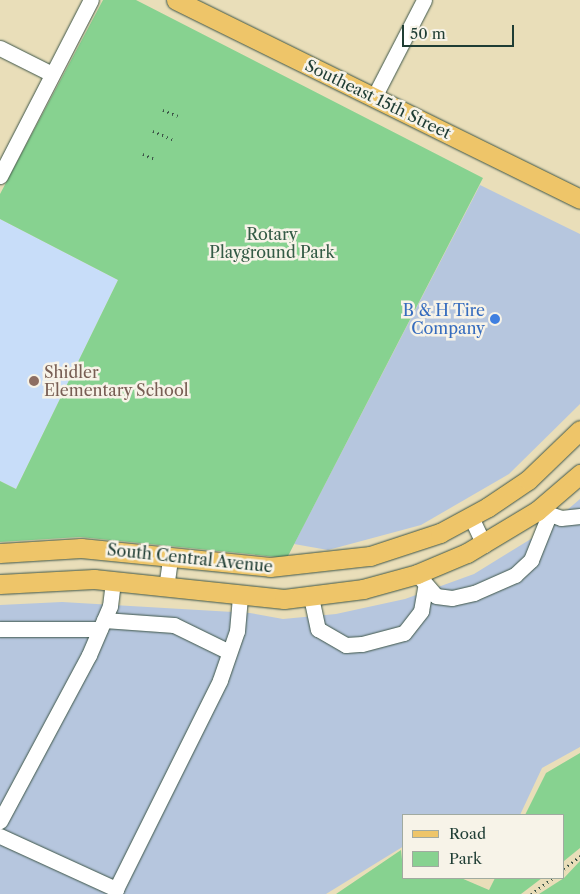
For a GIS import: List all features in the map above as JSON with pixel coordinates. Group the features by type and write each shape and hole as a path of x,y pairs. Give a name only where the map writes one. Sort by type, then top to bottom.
{"main road":[{"name":"Southeast 15th Street","path":"176,0 580,199"},
{"name":"South Central Avenue","path":"0,552 81,548 246,566 320,565 394,550 471,517 528,480 580,430"},
{"name":"South Central Avenue","path":"0,584 67,578 113,581 240,597 311,597 421,581 543,512 580,474"}],"street":[{"path":"0,176 91,0"},
{"path":"374,97 424,0"},
{"path":"0,48 52,74"},
{"path":"421,581 452,598 515,574 530,560 543,512 580,516"},
{"path":"471,517 484,545"},
{"path":"166,588 170,558"},
{"path":"0,821 102,624 113,581"},
{"path":"311,597 318,629 346,645 362,644 404,633 422,611 421,581"},
{"path":"0,836 116,890 229,652 240,597"},
{"path":"0,630 102,624 174,625 229,652"}],"path":[{"path":"163,110 178,116"},
{"path":"153,131 175,141"},
{"path":"143,154 154,159"},
{"path":"565,868 580,856"},
{"path":"531,894 551,879"}],"shaded area":[{"name":"B & H Tire Company","path":"480,185 580,234 580,404 509,474 421,525 328,550 294,544"},
{"name":"Shidler Elementary School","path":"0,219 118,280 16,489 0,481"},
{"path":"580,499 580,747 542,768 520,814 402,814 402,847 326,894 0,894 0,605 62,602 250,613 283,619 336,614 405,599 474,574 539,534"}],"green space":[{"name":"Rotary Playground Park","path":"103,0 136,0 483,178 287,558 80,537 0,542 0,481 16,489 118,280 0,219 0,194"},
{"path":"580,753 580,848 565,860 565,814 526,814 546,773"},
{"path":"401,850 402,879 463,879 489,890 494,879 541,879 521,894 336,894"},
{"path":"580,861 580,894 539,894 565,879"}],"place":[{"name":"B & H Tire Company","path":"495,319"},
{"name":"Shidler Elementary School","path":"34,381"}]}
